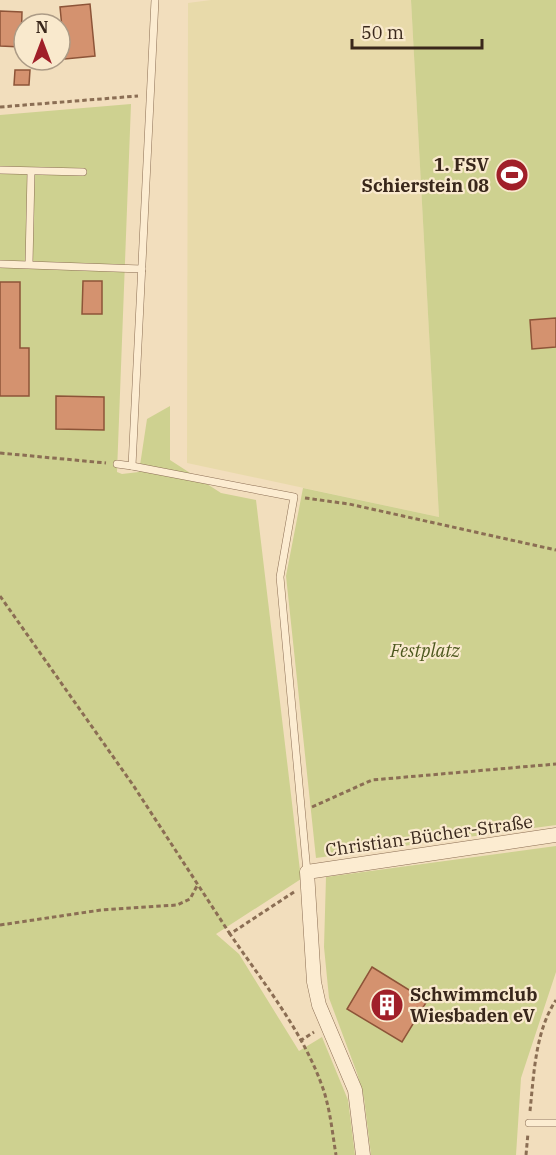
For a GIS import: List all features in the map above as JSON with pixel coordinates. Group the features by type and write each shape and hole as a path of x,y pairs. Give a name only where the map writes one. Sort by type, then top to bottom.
{"street":[{"name":"Christian-Bücher-Straße","path":"307,877 556,835"},
{"path":"307,877 314,982 319,1005 355,1090 363,1155"}],"lane":[{"path":"132,466 155,0"},
{"path":"0,170 82,172"},
{"path":"28,264 31,171"},
{"path":"0,264 142,269"},
{"path":"117,464 294,496 280,577 303,811 307,877"},
{"path":"529,1123 556,1123"}],"path":[{"path":"0,107 152,95"},
{"path":"0,453 117,464"},
{"path":"294,496 349,504 556,550"},
{"path":"0,596 133,785 300,1041 321,1083 336,1155"},
{"path":"303,811 372,780 556,764"},
{"path":"230,934 307,877"},
{"path":"0,926 101,910 177,905 190,899 198,884"},
{"path":"526,1155 535,1056 546,1021 556,1000"}],"shaded area":[{"path":"211,0 411,0 439,517 187,463 188,3"}],"green space":[{"name":"Festplatz","path":"411,0 556,0 556,825 316,858 286,576 303,488 439,517"},
{"path":"131,104 117,472 122,474 139,472 147,419 170,406 170,460 221,493 256,500 301,879 216,934 239,954 299,1051 322,1037 348,1100 355,1155 0,1155 0,115"},
{"path":"556,846 556,972 521,1078 516,1155 371,1155 364,1098 329,998 324,947 326,877"}],"building":[{"path":"90,4 95,56 72,58 72,12 60,12 60,7"},
{"path":"0,11 22,12 12,12 12,47 0,46"},
{"path":"15,72 30,72 29,85 14,85"},
{"path":"83,281 102,281 102,314 82,314"},
{"path":"0,282 20,282 20,348 29,348 29,396 0,396"},
{"path":"556,318 556,347 532,349 530,320"},
{"path":"56,396 104,397 104,430 56,429"},
{"name":"Schwimmclub Wiesbaden eV","path":"372,967 427,1001 402,1042 347,1009"}],"place":[{"name":"1. FSV Schierstein 08","path":"512,175"},
{"name":"Schwimmclub Wiesbaden eV","path":"387,1005"}]}
